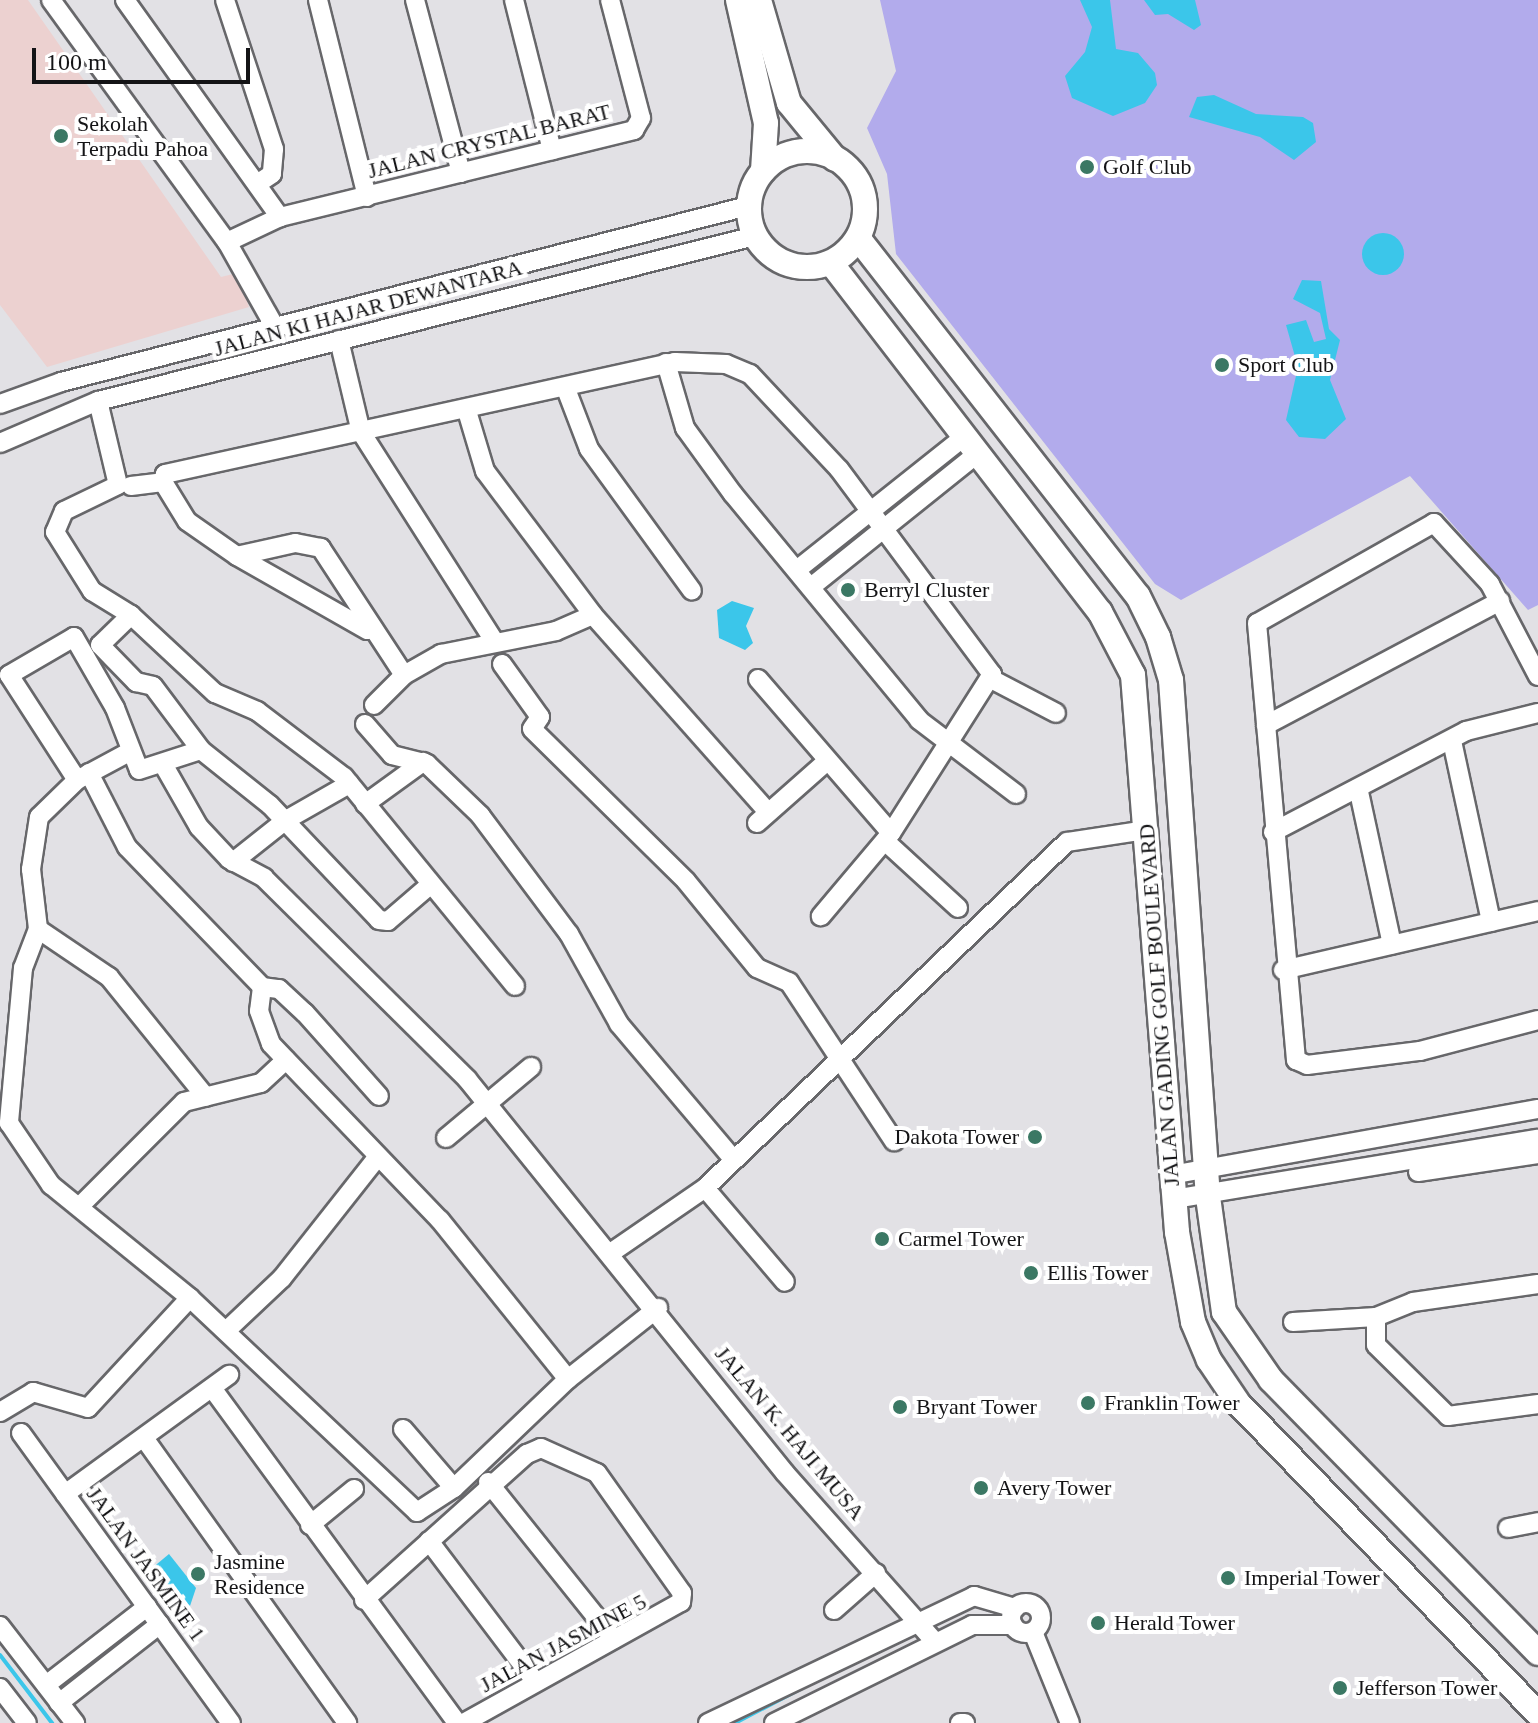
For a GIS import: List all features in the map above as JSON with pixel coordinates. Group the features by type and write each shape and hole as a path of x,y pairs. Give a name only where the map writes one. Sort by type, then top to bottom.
{"main road":[{"path":"738,0 766,123 763,171 748,206 755,236 796,267 831,263 858,238 859,185 789,103 759,0"},
{"path":"763,171 796,152 835,159"},
{"name":"JALAN GADING GOLF BOULEVARD","path":"858,238 1138,596 1158,637 1171,680 1208,1197 1224,1312 1243,1344 1538,1653"},
{"name":"JALAN GADING GOLF BOULEVARD","path":"831,263 1121,646 1141,712 1146,830 1173,1187 1193,1322 1233,1396 1538,1714"}],"street":[{"path":"51,0 227,242 276,329"},
{"path":"125,0 280,217"},
{"path":"225,0 274,149 272,174 257,184"},
{"path":"318,0 367,197"},
{"path":"415,0 461,173"},
{"path":"514,0 552,150"},
{"name":"JALAN CRYSTAL BARAT","path":"227,242 280,217 552,150 639,125 610,0"},
{"name":"JALAN KI HAJAR DEWANTARA","path":"0,404 61,382 748,206"},
{"name":"JALAN KI HAJAR DEWANTARA","path":"0,443 98,401 755,236"},
{"path":"339,340 361,432 494,641"},
{"path":"163,482 168,473 467,411 666,363 726,364 764,384 871,511 988,661 993,680 1056,713"},
{"path":"666,363 691,439 811,587 947,746 1016,794"},
{"path":"566,389 589,449 692,591"},
{"path":"98,401 118,485 64,511 55,532 92,591 131,615 215,693 257,711 349,784 515,986"},
{"path":"467,411 485,471 593,615 763,817 827,761"},
{"path":"798,569 871,511 970,446"},
{"path":"811,587 883,529 970,446"},
{"path":"131,486 163,482"},
{"path":"163,482 187,521 237,556 370,632"},
{"path":"1538,676 1500,601 1434,523 1335,574 1258,620 1283,970 1295,1056 1304,1064 1420,1051 1538,1020"},
{"path":"237,556 295,543 321,548 370,632 404,675"},
{"path":"1266,725 1500,601"},
{"path":"131,615 81,657 115,708 139,770 201,750"},
{"path":"374,705 404,675 441,654 556,631 593,615"},
{"path":"379,1096 305,1013 279,989 262,987 127,847 83,776 9,675 74,637 130,678 153,686 201,750 286,820 379,920 388,921 430,885"},
{"path":"502,664 540,717 532,729 686,881 757,968 789,982 837,1062 894,1141"},
{"path":"758,679 888,837 958,908"},
{"path":"821,916 888,837 993,680"},
{"path":"1273,832 1359,792 1488,723 1538,713"},
{"path":"365,724 392,755 423,762 514,856 619,1024 734,1160"},
{"path":"1452,741 1491,922"},
{"path":"131,751 83,776 39,817 31,869 38,929 23,968 9,1123 51,1185 190,1298 414,1511 454,1488 568,1379 658,1308"},
{"path":"365,804 423,762"},
{"name":"JALAN K. HAJI MUSA","path":"163,764 199,827 233,862 270,883 487,1103 658,1308 785,1473 920,1620 935,1642"},
{"path":"233,862 286,820 349,784"},
{"path":"1359,792 1392,944"},
{"path":"612,1252 705,1188 1067,842 1146,830"},
{"path":"1283,970 1538,911"},
{"path":"38,929 109,977 206,1097"},
{"path":"262,987 261,1022 286,1060 376,1159 440,1220 568,1379"},
{"path":"80,1206 184,1102 261,1083 286,1060"},
{"path":"446,1138 531,1067"},
{"path":"1173,1187 1207,1168 1538,1109"},
{"path":"1464,1123 1468,1151"},
{"path":"1173,1187 1208,1197 1538,1139"},
{"path":"1273,1198 1538,1154"},
{"path":"226,1331 282,1278 376,1159"},
{"path":"705,1188 785,1282"},
{"path":"1293,1322 1376,1317 1413,1302 1538,1284"},
{"path":"0,1412 33,1392 88,1408 190,1298"},
{"path":"1376,1317 1376,1345 1448,1416 1538,1404"},
{"path":"65,1494 229,1375"},
{"path":"212,1388 364,1600 457,1723"},
{"path":"403,1429 454,1488"},
{"name":"JALAN JASMINE 1","path":"21,1433 231,1723"},
{"path":"144,1438 347,1723"},
{"name":"JALAN JASMINE 5","path":"464,1723 681,1602 682,1593 597,1473 541,1448 488,1482"},
{"path":"364,1600 488,1482 614,1639"},
{"path":"310,1525 354,1489"},
{"path":"1508,1528 1538,1522"},
{"path":"429,1541 535,1681"},
{"path":"834,1610 876,1573"},
{"path":"708,1723 974,1596 1014,1616 1033,1632 1070,1723"},
{"path":"46,1685 147,1607"},
{"path":"774,1723 855,1680 984,1622 1037,1608 1041,1624 1033,1632"},
{"path":"59,1703 160,1624"},
{"path":"0,1626 75,1723"},
{"path":"846,1656 855,1680"},
{"path":"0,1688 27,1723"}],"shaded area":[{"name":"Sekolah Terpadu Pahoa","path":"0,0 28,0 221,277 237,273 249,307 47,367 0,305"},
{"path":"880,0 1538,0 1538,605 1528,610 1410,476 1181,600 1155,584 896,254 887,174 867,128 896,71"}],"water":[{"path":"1080,0 1110,0 1116,49 1138,53 1155,73 1157,85 1145,103 1113,116 1072,98 1065,76 1085,52 1092,27"},
{"path":"1144,0 1195,0 1201,25 1194,30 1168,14 1155,15"},
{"path":"1214,95 1256,114 1303,117 1313,123 1316,142 1294,160 1260,137 1189,117 1197,97"},
{"path":"1383,233 1398,239 1404,254 1398,269 1383,275 1368,269 1362,254 1368,239"},
{"path":"1302,280 1321,281 1329,329 1340,340 1330,380 1346,419 1325,439 1299,437 1286,420 1298,367 1286,325 1306,320 1314,342 1326,339 1320,313 1293,299"},
{"path":"732,601 754,608 746,626 753,643 745,650 719,638 717,610"},
{"path":"169,1554 196,1588 190,1606 151,1569"}],"waterway":[{"path":"0,1655 52,1723"},
{"path":"735,1723 804,1687"}],"place":[{"name":"Sekolah Terpadu Pahoa","path":"61,136"},
{"name":"Golf Club","path":"1087,167"},
{"name":"Sport Club","path":"1222,365"},
{"name":"Berryl Cluster","path":"848,590"},
{"name":"Dakota Tower","path":"1035,1137"},
{"name":"Carmel Tower","path":"882,1239"},
{"name":"Ellis Tower","path":"1031,1273"},
{"name":"Franklin Tower","path":"1088,1403"},
{"name":"Bryant Tower","path":"900,1407"},
{"name":"Avery Tower","path":"981,1488"},
{"name":"Jasmine Residence","path":"198,1574"},
{"name":"Imperial Tower","path":"1228,1578"},
{"name":"Herald Tower","path":"1098,1623"},
{"name":"Jefferson Tower","path":"1340,1688"}]}
